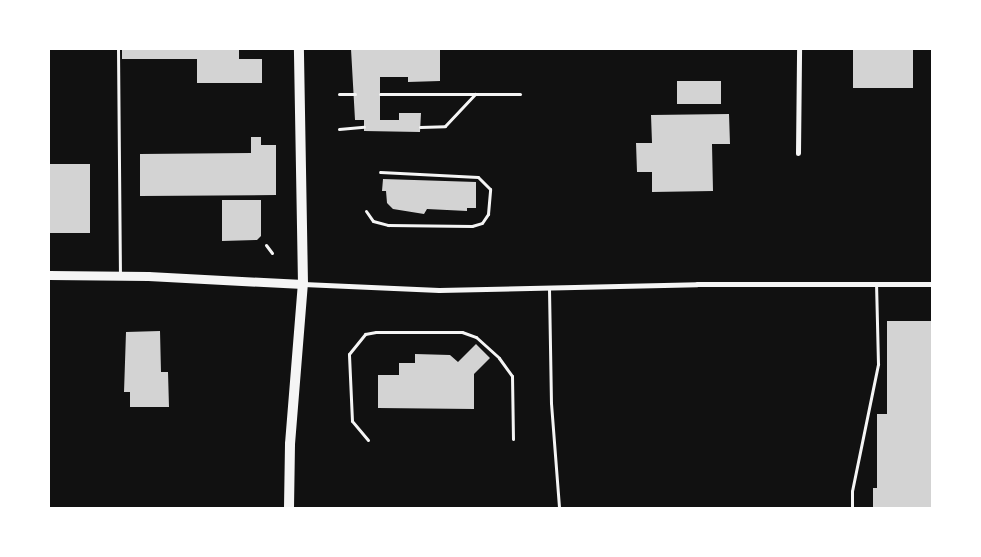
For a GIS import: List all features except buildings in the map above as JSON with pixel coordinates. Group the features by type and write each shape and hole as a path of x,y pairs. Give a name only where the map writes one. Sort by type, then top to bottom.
{"main road":[{"path":"289,508 290,444 303,284 299,49"},
{"path":"49,275 120,275 303,284"}],"street":[{"path":"798,49 798,153"},
{"path":"303,284 430,290 549,289 697,284 932,284"}],"lane":[{"path":"118,49 120,275"},
{"path":"339,94 355,94"},
{"path":"380,94 520,94"},
{"path":"420,127 445,126 475,94"},
{"path":"339,129 364,127"},
{"path":"366,211 373,221 388,225 472,226 482,223 488,214 490,188 478,177 380,172"},
{"path":"852,508 852,491 878,364 876,284"},
{"path":"549,289 551,403 559,508"},
{"path":"368,440 352,421 349,354 365,334 376,332 462,332 476,337 499,358 512,376 513,439"}],"path":[{"path":"266,245 272,253"}]}
